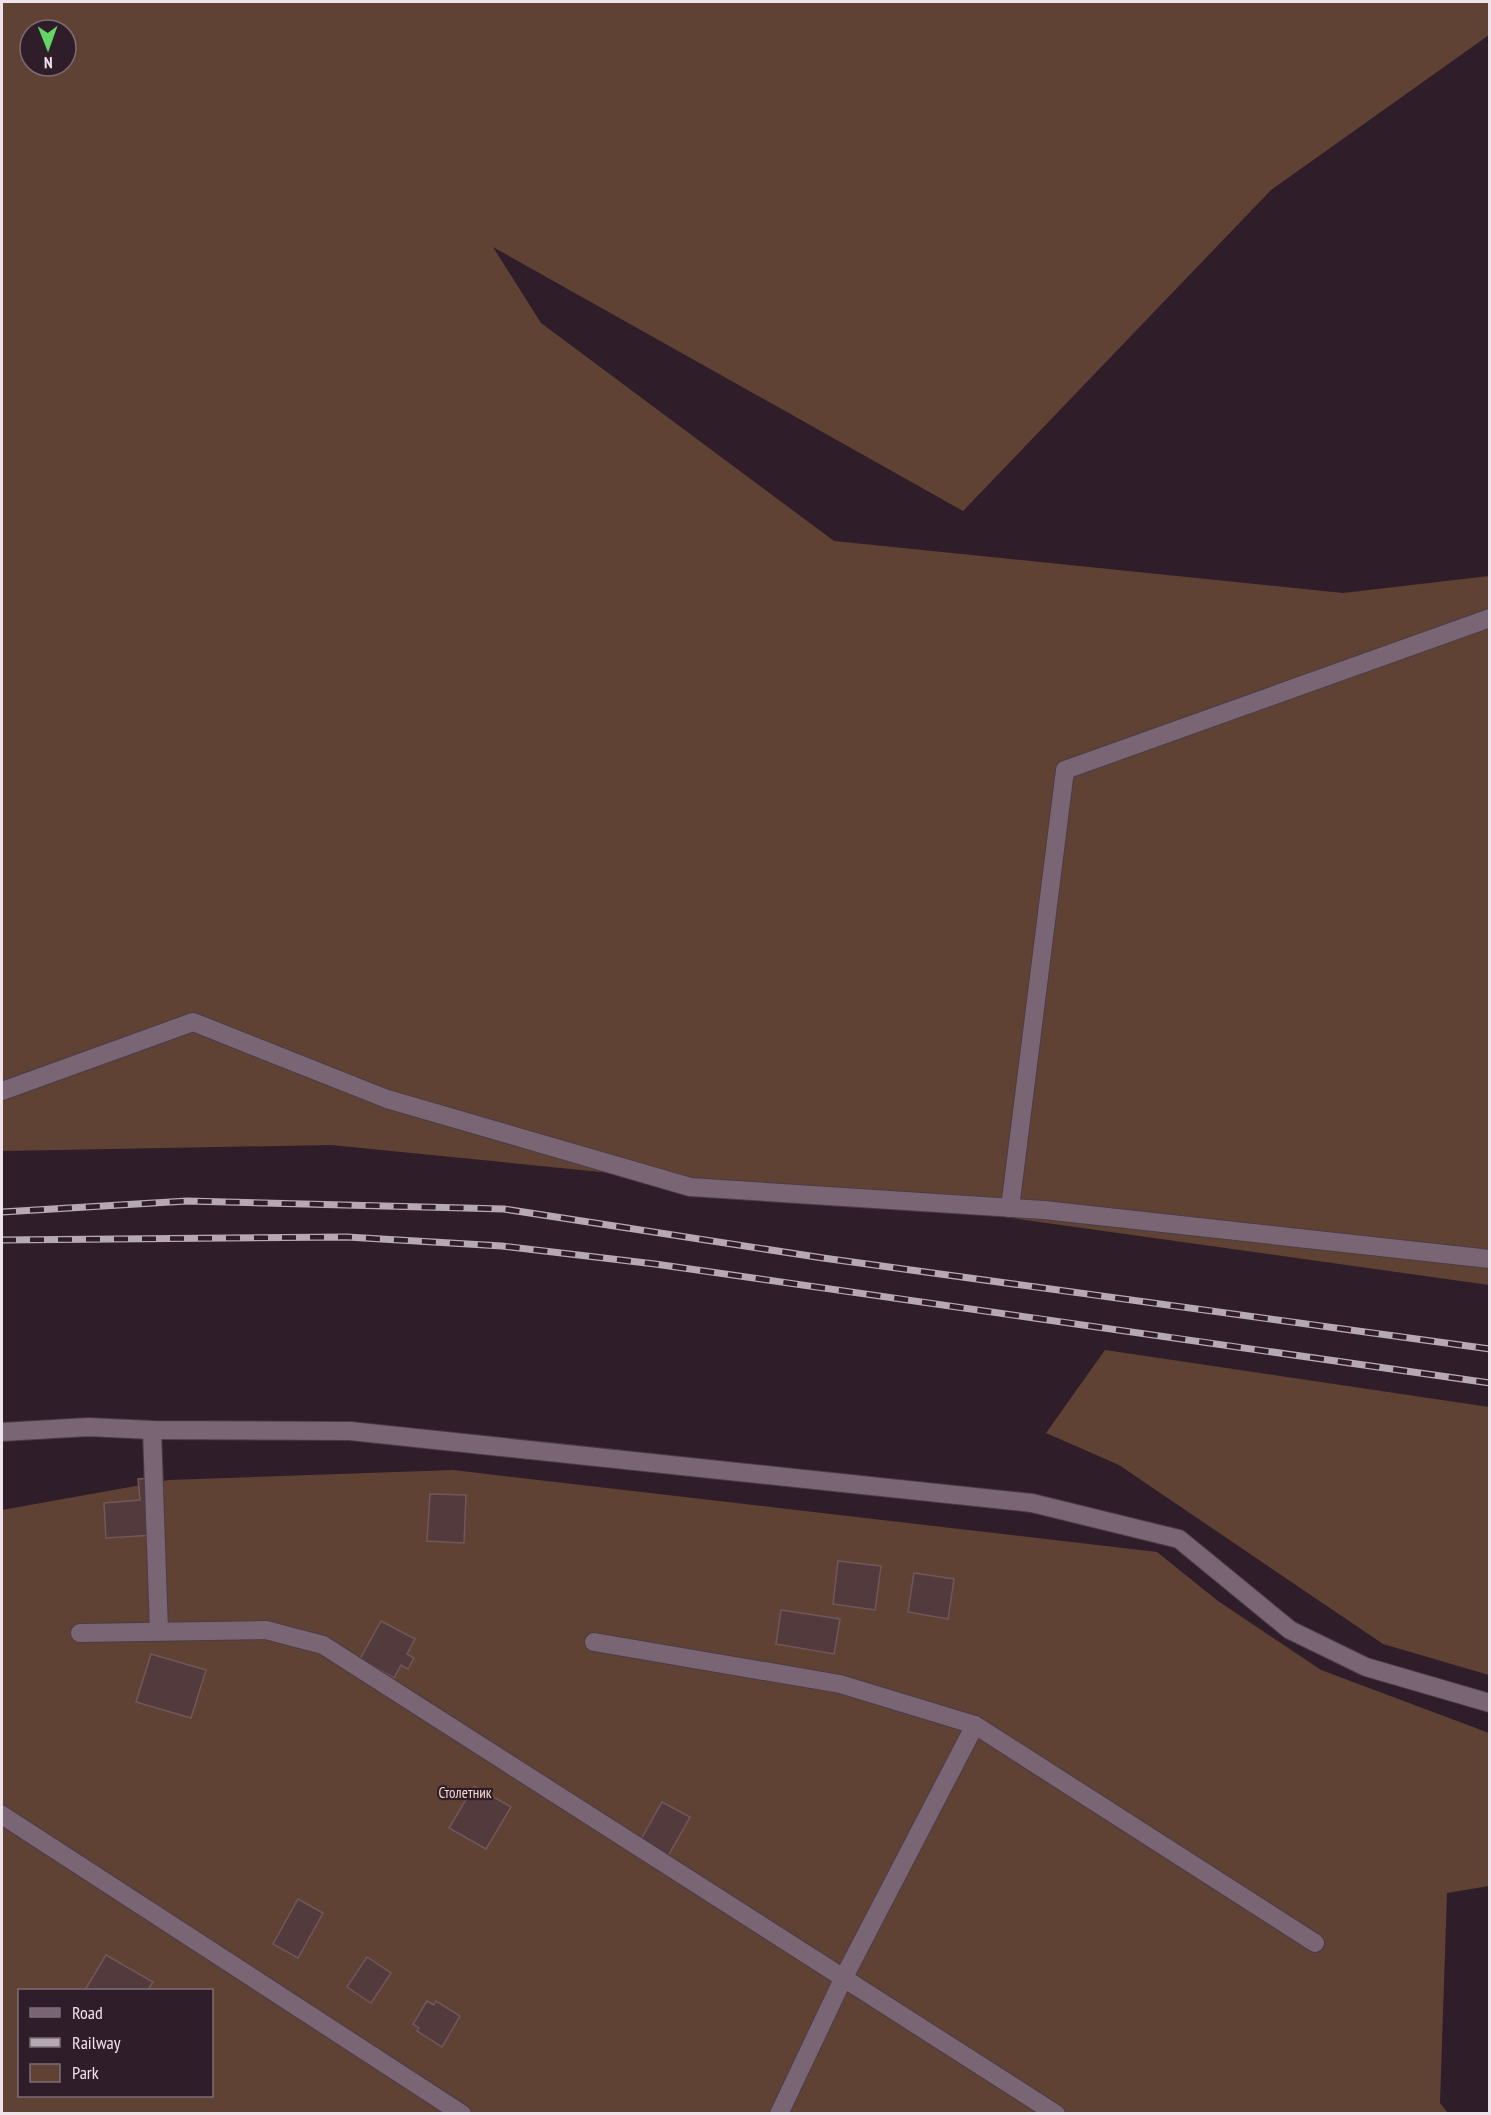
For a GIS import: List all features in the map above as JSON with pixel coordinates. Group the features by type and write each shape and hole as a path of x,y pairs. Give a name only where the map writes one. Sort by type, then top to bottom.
{"lane":[{"path":"1010,1208 1065,770 1490,618"},
{"path":"2,1090 193,1022 387,1099 690,1187 1010,1208 1490,1259"},
{"path":"2,1432 88,1426 152,1430 350,1431 1032,1503 1179,1539 1290,1630 1366,1666 1490,1703"},
{"path":"152,1430 159,1631"},
{"path":"80,1632 266,1630 323,1645 1056,2114"},
{"path":"594,1642 840,1684 975,1725 1315,1943"},
{"path":"779,2114 844,1977 975,1725"},
{"path":"2,1815 462,2114"}],"green space":[{"path":"2,2 1489,2 1489,35 1271,190 963,511 493,247 541,323 834,541 1343,593 1489,576 1489,1285 883,1200 331,1145 2,1151"},
{"path":"1105,1350 1489,1407 1489,1675 1383,1644 1119,1465 1046,1433"},
{"name":"Столетник","path":"453,1470 1157,1552 1218,1601 1321,1670 1489,1733 1489,1886 1447,1893 1440,2103 1448,2113 2,2114 2,1510 169,1480"}],"building":[{"path":"150,1478 154,1535 106,1538 104,1503 140,1500 138,1479"},
{"path":"430,1494 466,1495 464,1543 427,1541"},
{"path":"838,1561 881,1566 875,1610 833,1604"},
{"path":"914,1573 954,1579 948,1619 908,1612"},
{"path":"781,1610 840,1619 834,1654 776,1644"},
{"path":"381,1621 415,1639 407,1654 414,1658 408,1669 401,1665 394,1678 360,1659"},
{"path":"151,1654 206,1670 191,1718 136,1702"},
{"path":"474,1786 511,1807 486,1849 449,1828"},
{"path":"662,1802 690,1817 667,1858 639,1843"},
{"path":"298,1899 323,1913 298,1958 273,1944"},
{"path":"106,1955 153,1982 149,1989 86,1989"},
{"path":"367,1957 391,1973 371,2003 347,1987"},
{"path":"427,2001 434,2005 436,2001 460,2016 442,2047 417,2031 419,2028 413,2024"}],"railway":[{"path":"2,1212 187,1201 504,1209 823,1258 1490,1349"},
{"path":"2,1240 347,1237 502,1246 655,1264 1490,1383"}]}
